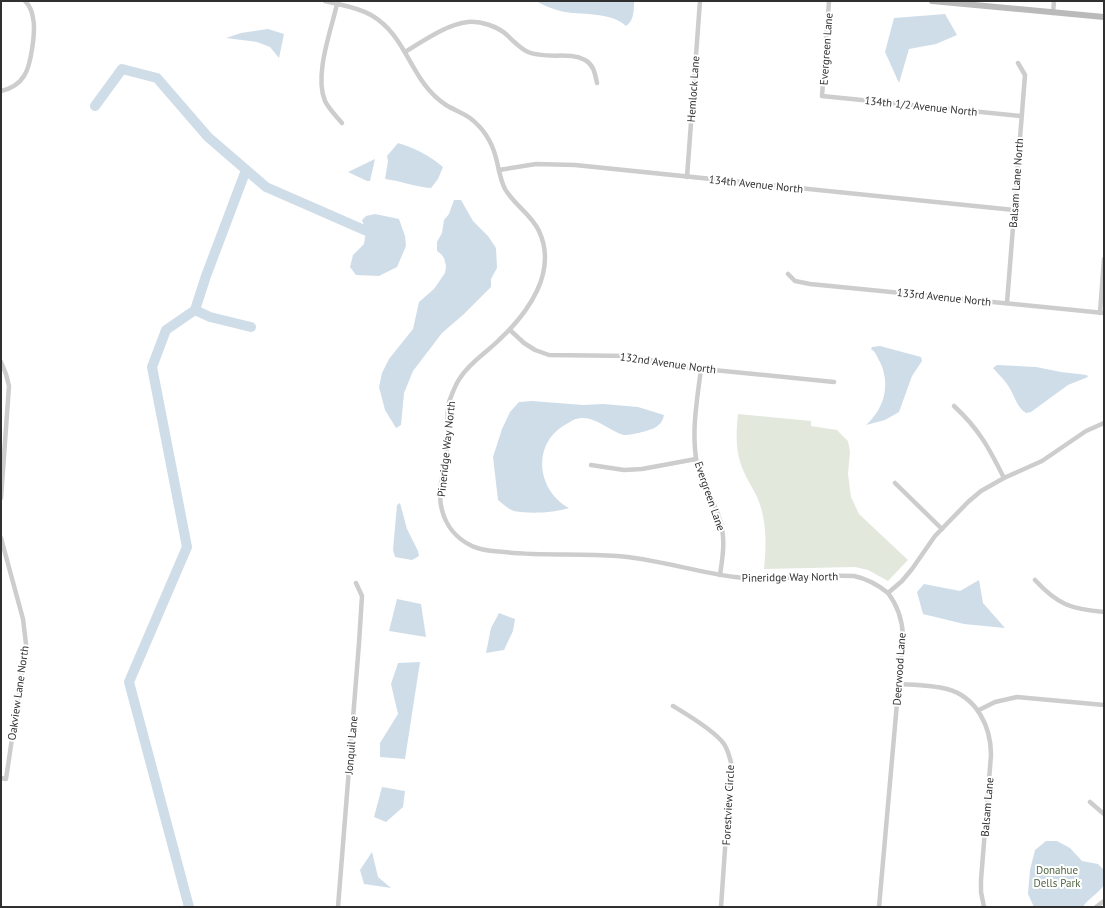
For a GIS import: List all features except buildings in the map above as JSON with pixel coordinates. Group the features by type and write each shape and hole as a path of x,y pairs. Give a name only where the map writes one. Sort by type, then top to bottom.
{"street":[{"path":"1,91 10,88 17,83 24,77 28,69 34,23 32,10 25,1"},
{"name":"Pineridge Way North","path":"325,1 371,14 384,24 396,38 428,90 449,108 470,118 486,135 492,146 501,180 511,199 531,218 539,231 543,243 545,256 544,269 537,291 510,330 472,362 464,372 454,389 450,400 447,419 446,454 440,499 445,519 455,534 469,545 492,551 548,556 620,556 720,575 753,579 854,576 866,579 878,585 888,593"},
{"name":"Hemlock Lane","path":"687,177 700,1"},
{"name":"Evergreen Lane","path":"822,96 829,1"},
{"path":"932,1 1104,17"},
{"path":"1053,13 1054,1"},
{"path":"337,4 322,65 321,84 328,105 342,123"},
{"path":"405,52 451,26 469,22 480,22 497,28 506,34 518,46 536,55 546,57 577,56 585,60 591,65 597,84"},
{"name":"Balsam Lane North","path":"1007,303 1025,75 1018,64"},
{"name":"134th 1/2 Avenue North","path":"822,96 1021,116"},
{"name":"134th Avenue North","path":"499,170 517,166 553,164 1014,210"},
{"path":"1102,313 1104,259"},
{"name":"133rd Avenue North","path":"788,274 795,281 810,284 1102,313"},
{"name":"132nd Avenue North","path":"510,330 524,343 535,350 549,355 630,356 701,369 834,382"},
{"path":"1,362 9,386 1,498"},
{"name":"Evergreen Lane","path":"701,369 694,432 696,459 701,479 719,517 722,528 724,554 720,575"},
{"path":"954,406 979,432 1004,478"},
{"path":"888,593 912,569 926,547 942,529 981,491 1004,478 1042,461 1086,431 1104,423"},
{"path":"591,465 624,470 642,469 696,459"},
{"path":"895,483 942,529"},
{"name":"Oakview Lane North","path":"1,538 23,619 26,644 3,779"},
{"path":"1035,580 1063,604 1087,611 1104,612"},
{"name":"Jonquil Lane","path":"338,907 362,596 356,583"},
{"name":"Deerwood Lane","path":"879,907 902,626 898,610 888,593"},
{"path":"898,684 936,687 948,690 959,694 978,710 995,702 1017,697 1104,705"},
{"name":"Forestview Circle","path":"673,706 717,736 724,744 731,762 721,907"},
{"name":"Balsam Lane","path":"978,710 989,732 991,744 981,880 981,892 984,907"},
{"path":"1090,802 1104,814"},
{"path":"1096,907 1104,901"}],"shaded area":[{"path":"536,1 634,1 634,12 631,21 626,26 613,18 565,12 550,8"},
{"path":"945,14 957,35 936,44 909,49 899,83 885,52 894,18"},
{"path":"268,29 284,34 279,58 270,47 257,42 226,38 241,33"},
{"path":"398,143 422,152 443,167 438,179 431,188 385,179 388,161 387,156"},
{"path":"375,159 370,181 348,172"},
{"path":"454,200 461,200 473,221 488,236 496,248 497,268 491,279 491,287 464,314 442,333 413,371 404,393 401,425 396,428 385,410 379,387 382,373 389,359 413,329 419,302 434,289 445,273 446,266 444,258 437,251 437,242 442,233 444,220 449,214"},
{"path":"375,214 399,219 405,236 406,246 397,267 379,276 356,275 350,267 353,255 364,244 366,231 362,220 366,216"},
{"path":"880,346 921,357 922,361 912,376 899,412 885,420 866,425 877,412 884,396 885,379 883,371 880,362 871,349 872,347"},
{"path":"997,365 1036,367 1087,375 1088,377 1068,385 1031,412 1026,413 1017,404 1005,382 993,368"},
{"path":"532,401 638,407 664,415 658,426 626,435 618,433 595,421 583,418 571,421 563,426 553,435 546,445 542,468 550,491 569,508 549,512 520,512 512,510 498,500 493,457 502,429 510,412 519,402"},
{"path":"738,414 811,421 811,426 837,430 848,441 850,452 848,474 851,497 859,514 908,560 888,581 868,570 855,567 764,569 766,546 763,516 760,503 744,472 739,458 737,436"},
{"path":"400,503 407,529 418,551 419,556 412,560 395,557 393,550 397,505"},
{"path":"979,580 983,603 1005,628 964,624 923,614 917,592 924,584 960,591"},
{"path":"397,599 421,604 426,637 389,631"},
{"path":"499,613 515,619 513,631 504,650 486,653 491,628"},
{"path":"420,662 405,759 380,757 380,743 398,714 391,684 398,663"},
{"path":"382,787 405,791 403,807 386,822 374,817"},
{"name":"Donahue Dells Park","path":"1046,841 1057,841 1070,848 1082,861 1098,864 1104,870 1104,883 1102,887 1083,907 1034,907 1028,894 1030,870 1035,850"},
{"path":"372,852 378,877 391,888 364,884 360,870"}],"waterway":[{"path":"95,106 122,69 157,78 208,137 266,187 378,236"},
{"path":"189,907 129,682 187,547 152,367 166,330 195,310 206,276 246,170"},
{"path":"195,310 210,317 251,327"}]}
